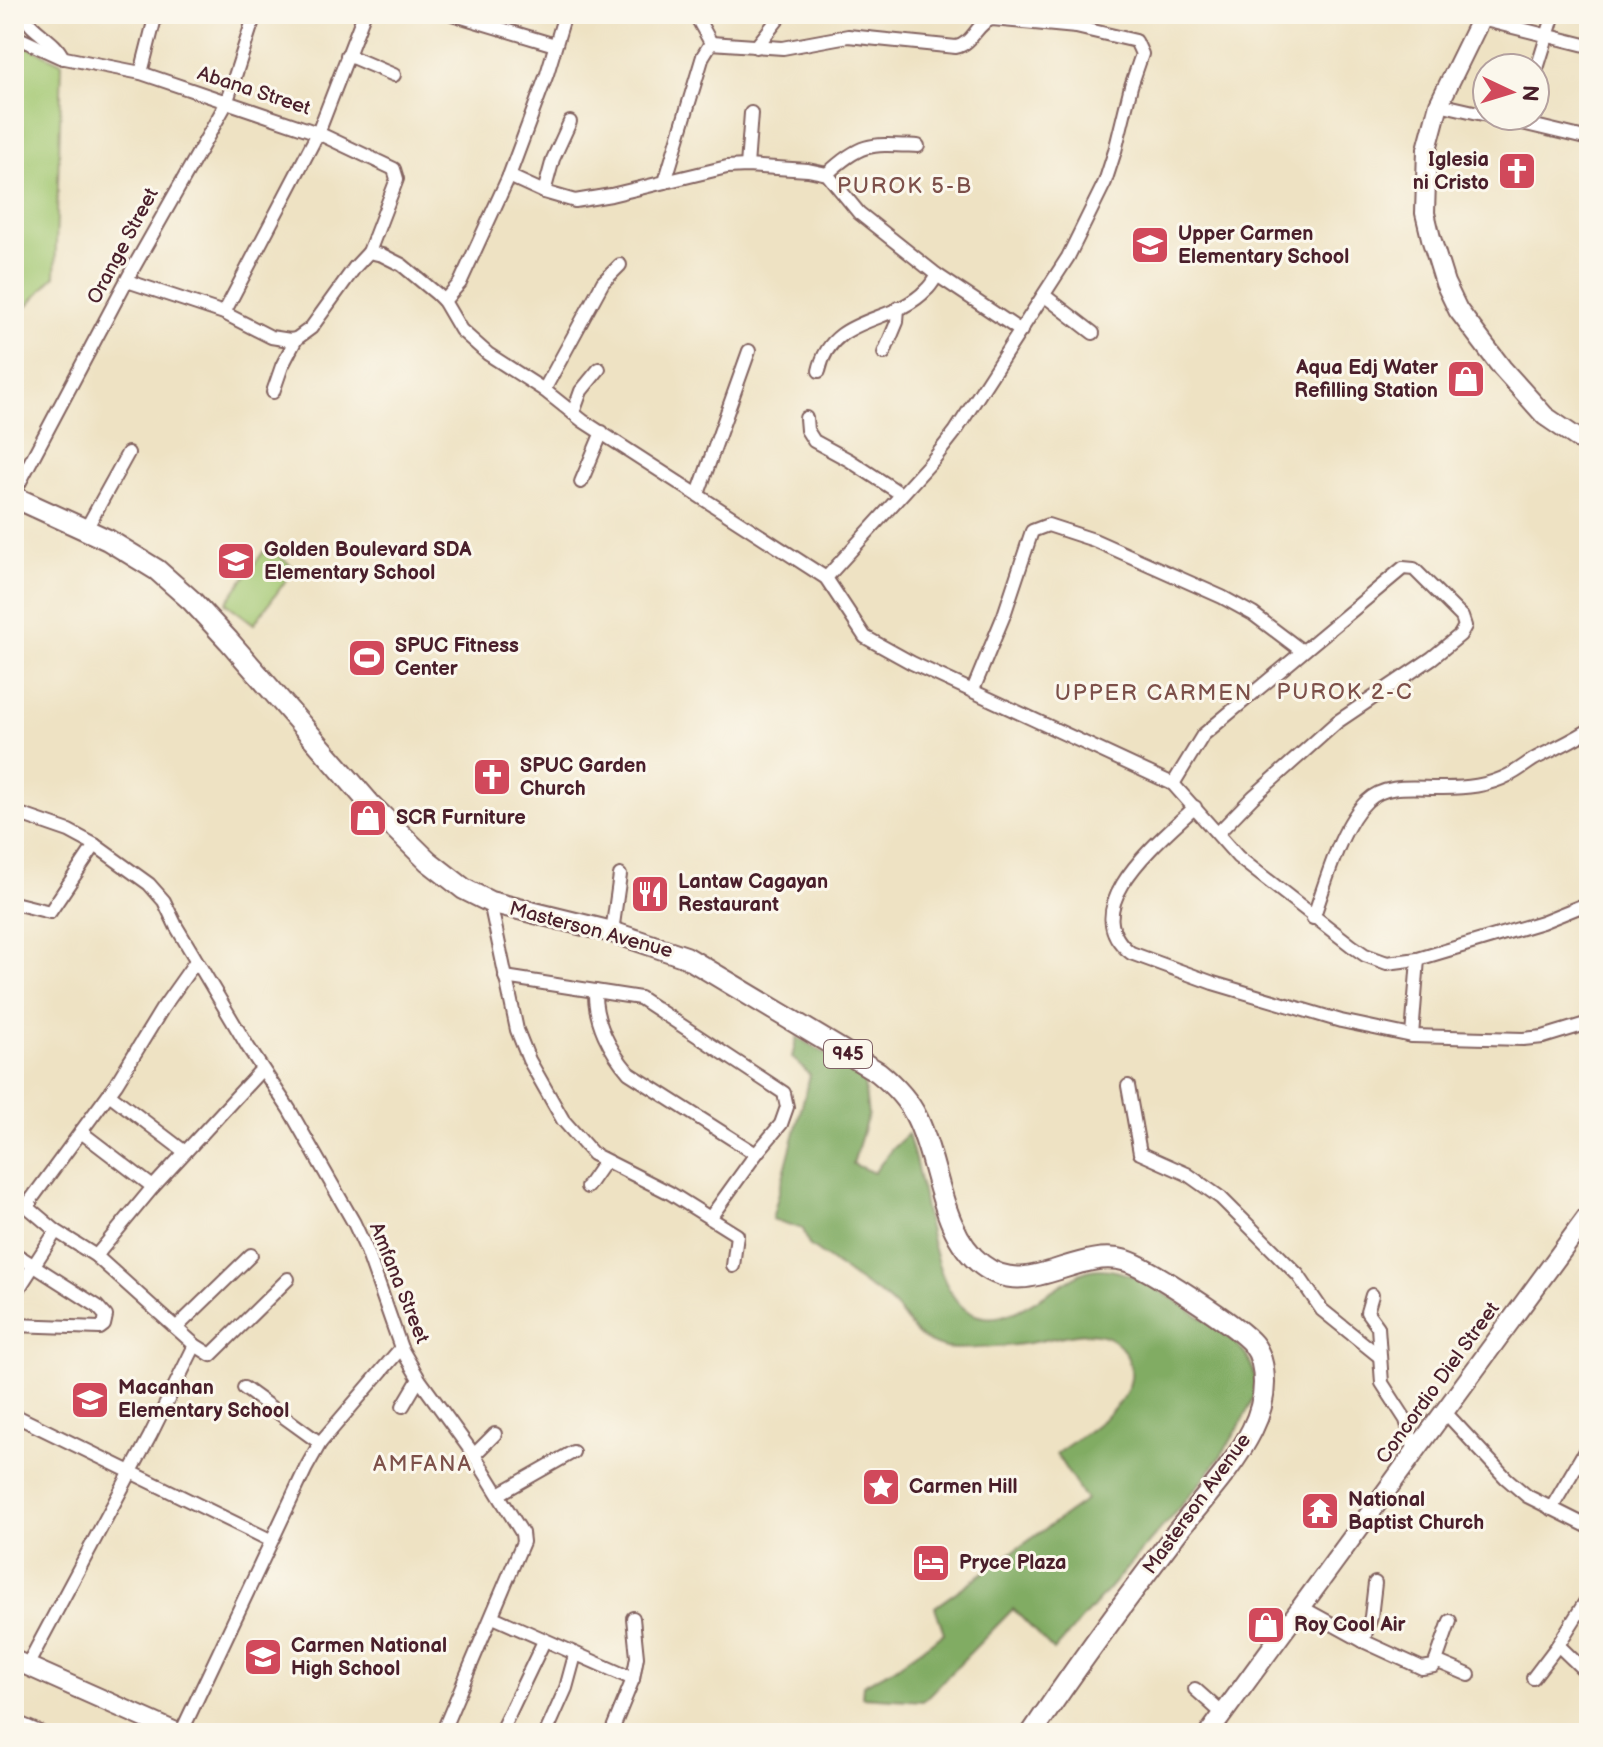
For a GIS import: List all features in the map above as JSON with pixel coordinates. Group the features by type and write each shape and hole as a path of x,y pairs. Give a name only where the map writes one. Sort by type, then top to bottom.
{"main road":[{"path":"1482,16 1439,104 1427,149 1425,213 1445,283 1458,310 1502,368 1545,416 1589,446"},
{"name":"Masterson Avenue","path":"14,495 86,529 157,570 192,601 371,805 443,874 490,902 612,932 686,957 878,1072 905,1097 920,1122 948,1211 965,1247 992,1272 1019,1279 1092,1259 1126,1261 1142,1267 1227,1322 1254,1345 1260,1356 1264,1386 1253,1429 1229,1467 1086,1654 1032,1733"},
{"name":"Concordio Diel Street","path":"1209,1733 1589,1214"},
{"path":"20,1663 179,1733"}],"street":[{"path":"23,14 36,32 57,47 63,58"},
{"path":"141,73 156,14"},
{"name":"Orange Street","path":"14,495 127,281 226,104 255,14"},
{"path":"224,313 318,133 364,14"},
{"path":"452,14 555,45"},
{"path":"444,301 460,283 509,176 565,14"},
{"path":"695,14 711,43"},
{"path":"756,47 782,14"},
{"path":"1542,52 1554,14"},
{"path":"1482,16 1547,37 1589,46"},
{"path":"711,43 783,48 848,36 956,47 972,40 983,23 993,17 1104,32 1136,41 1142,54 1105,182 1045,296 955,432 826,578"},
{"name":"Abana Street","path":"14,36 63,58 141,73 318,133 394,169 397,174 369,252"},
{"path":"665,182 703,56 711,43"},
{"path":"347,55 394,75"},
{"path":"1439,104 1471,111"},
{"path":"747,166 751,113"},
{"path":"544,192 553,159 570,122"},
{"path":"1551,128 1589,139"},
{"path":"827,174 860,147 918,146"},
{"path":"509,176 544,192 575,201 711,169 747,166 827,174 859,213 937,275 1021,331"},
{"path":"273,392 296,339 311,328 369,252 382,255 402,265 444,301 451,316 473,342 573,413 826,578 865,637 912,663 1173,784 1238,857 1313,918 1375,959 1387,963 1418,959 1542,922 1589,903"},
{"path":"544,390 603,282 620,265"},
{"path":"819,371 823,354 840,335 898,308 927,290 937,275"},
{"path":"127,281 224,313 271,337 296,339"},
{"path":"1045,296 1093,333"},
{"path":"884,353 897,322 898,308"},
{"path":"698,494 749,351"},
{"path":"573,413 581,391 599,369"},
{"path":"806,418 807,430 814,441 901,494"},
{"path":"581,482 602,432"},
{"path":"86,529 128,453"},
{"path":"973,690 1004,615 1032,531 1048,525 1094,540 1222,597 1253,614 1302,651"},
{"path":"1173,784 1203,735 1407,567 1414,569 1464,621 1460,635 1432,658 1337,722 1253,797 1218,833"},
{"path":"1313,918 1338,851 1356,814 1371,797 1403,788 1470,787 1491,783 1589,730"},
{"path":"1195,807 1140,861 1118,893 1113,905 1112,927 1122,946 1131,953 1191,976 1341,1021 1412,1036 1513,1040 1543,1037 1589,1023"},
{"name":"Amfana Street","path":"14,812 69,831 95,845 149,884 164,901 196,961 289,1109 354,1223 401,1348 419,1379 474,1455 522,1533 523,1542 493,1617"},
{"path":"14,903 50,912 95,845"},
{"path":"612,932 620,875"},
{"path":"490,902 523,1047 546,1092 574,1134 593,1154 670,1193 737,1235 733,1266"},
{"path":"1412,1036 1418,959"},
{"path":"196,961 109,1094 30,1201 32,1212 96,1256 195,1345 213,1355 288,1279"},
{"path":"505,977 640,998 784,1093 787,1107 781,1124 710,1218"},
{"path":"595,991 598,1018 622,1065 644,1085 709,1116 756,1154"},
{"path":"96,1256 153,1187 262,1069"},
{"path":"1128,1086 1140,1153 1187,1174 1221,1198 1298,1275 1322,1310 1379,1356"},
{"path":"109,1094 185,1152"},
{"path":"81,1132 153,1187"},
{"path":"587,1187 605,1161"},
{"path":"14,1296 56,1231"},
{"path":"14,1253 97,1306 106,1316 100,1328 93,1329 14,1325"},
{"path":"176,1328 251,1255"},
{"path":"1372,1295 1367,1312 1378,1327 1382,1383 1406,1420 1415,1451"},
{"path":"20,1663 131,1473 195,1345"},
{"path":"179,1733 270,1540 320,1443 401,1348"},
{"path":"403,1406 419,1379"},
{"path":"244,1388 320,1443"},
{"path":"1444,1411 1506,1478 1527,1496 1589,1527"},
{"path":"14,1415 270,1540"},
{"path":"474,1455 495,1434"},
{"path":"1551,1509 1589,1444"},
{"path":"499,1494 573,1452"},
{"path":"1363,1641 1371,1617 1375,1583"},
{"path":"1533,1678 1589,1596"},
{"path":"1301,1607 1363,1641 1422,1668 1434,1666 1450,1621"},
{"path":"442,1733 493,1617 633,1679"},
{"path":"611,1733 633,1679 637,1657 633,1618"},
{"path":"500,1733 544,1641"},
{"path":"1558,1645 1589,1675"},
{"path":"546,1733 566,1688 575,1655"},
{"path":"1436,1661 1469,1675"},
{"path":"1195,1689 1223,1714"},
{"path":"14,1721 42,1733"}],"green space":[{"path":"14,40 62,63 55,276 14,320"},
{"path":"267,547 295,568 254,624 226,603"},
{"path":"797,1037 863,1076 868,1115 853,1164 874,1173 908,1134 941,1273 959,1304 971,1313 986,1317 1001,1316 1031,1304 1087,1271 1112,1270 1153,1287 1223,1332 1244,1353 1255,1378 1252,1401 1217,1462 1054,1651 1013,1609 923,1701 862,1697 863,1685 893,1669 944,1633 935,1607 1086,1500 1056,1454 1108,1415 1119,1403 1128,1390 1131,1376 1129,1361 1113,1340 1090,1333 1019,1344 942,1347 918,1335 887,1300 809,1245 803,1229 772,1219 810,1075 792,1057"}],"place":[{"name":"Iglesia ni Cristo","path":"1517,171"},
{"name":"Upper Carmen Elementary School","path":"1150,245"},
{"name":"Aqua Edj Water Refilling Station","path":"1466,379"},
{"name":"Golden Boulevard SDA Elementary School","path":"236,561"},
{"name":"SPUC Fitness Center","path":"367,658"},
{"name":"SPUC Garden Church","path":"492,777"},
{"name":"SCR Furniture","path":"368,818"},
{"name":"Lantaw Cagayan Restaurant","path":"650,894"},
{"name":"Macanhan Elementary School","path":"90,1400"},
{"name":"Carmen Hill","path":"881,1487"},
{"name":"National Baptist Church","path":"1320,1511"},
{"name":"Pryce Plaza","path":"931,1563"},
{"name":"Roy Cool Air","path":"1266,1625"},
{"name":"Carmen National High School","path":"263,1657"}],"district":[{"name":"PUROK 5-B","path":"905,186"},
{"name":"PUROK 2-C","path":"1345,692"},
{"name":"UPPER CARMEN","path":"1154,693"},
{"name":"AMFANA","path":"423,1464"}]}
